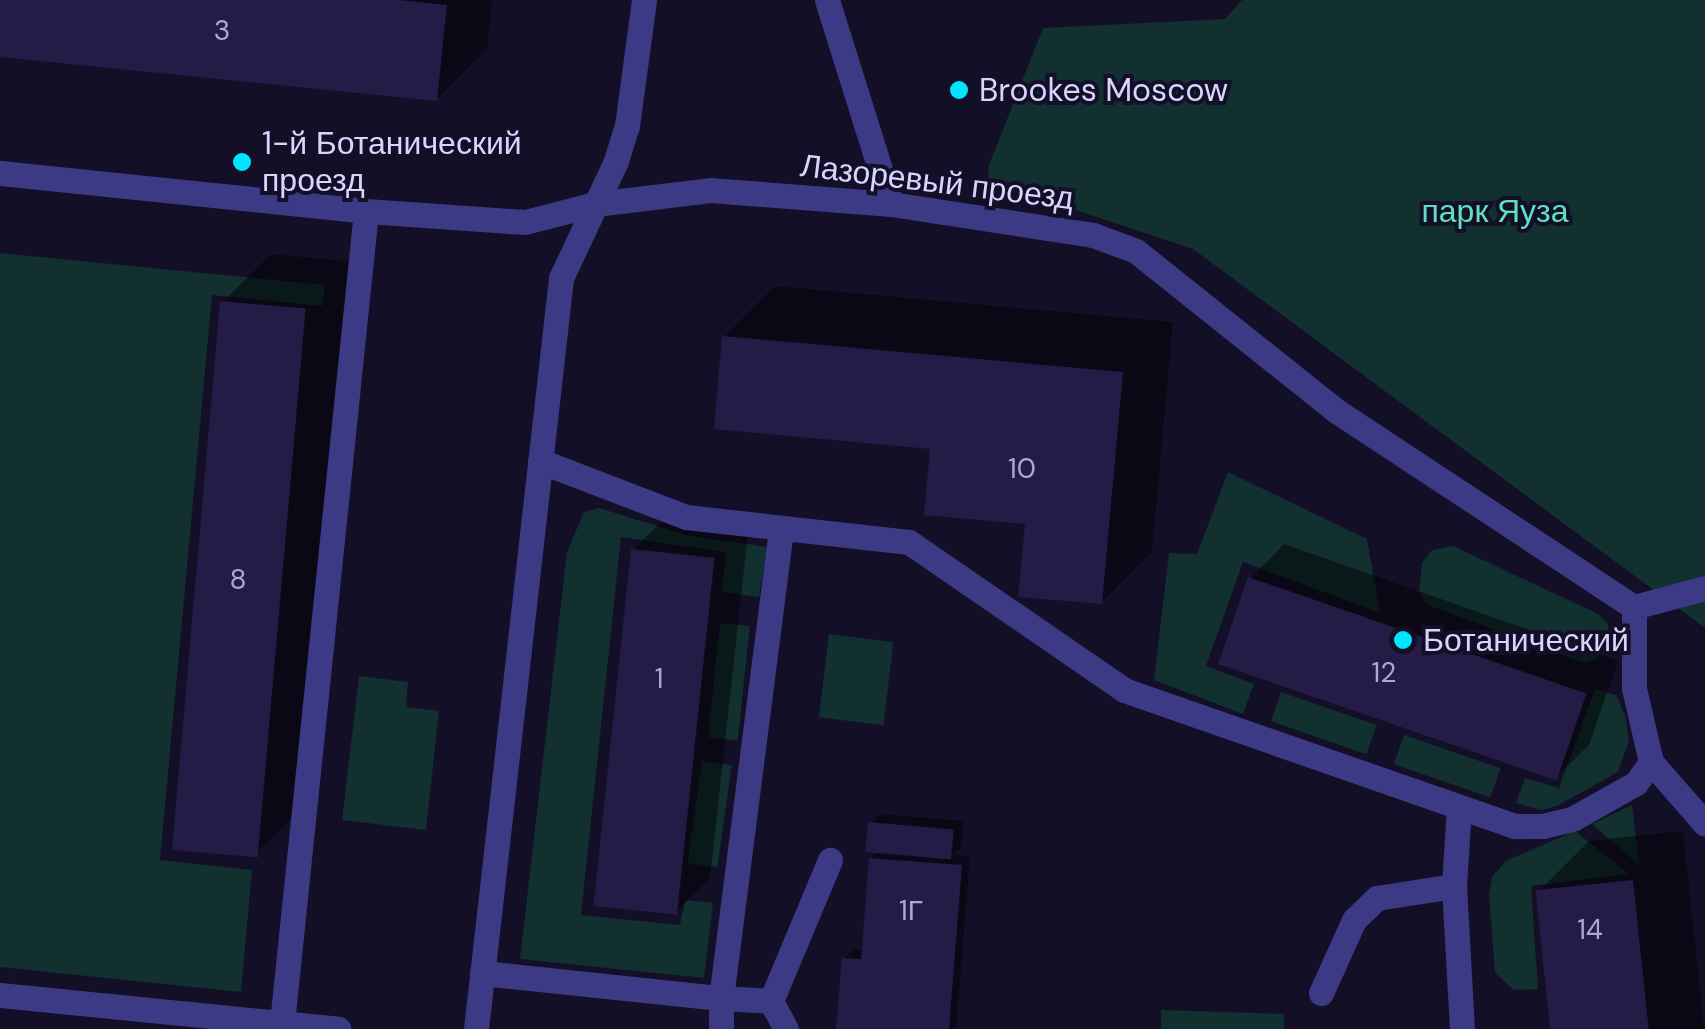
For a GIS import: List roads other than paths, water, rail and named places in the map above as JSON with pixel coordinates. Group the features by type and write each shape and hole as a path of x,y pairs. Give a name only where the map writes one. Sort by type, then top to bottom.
{"street":[{"path":"476,1029 561,278 616,161 627,126 644,0"},
{"path":"828,0 891,204"},
{"name":"Лазоревый проезд","path":"0,173 366,212 525,222 595,204 710,190 891,204 1093,235 1136,250 1334,410 1634,607"},
{"path":"282,1023 366,212"},
{"path":"540,461 686,517 910,542 1124,690 1515,826 1544,826 1574,818 1636,783 1651,762"},
{"path":"721,1029 721,998 781,528"},
{"path":"1705,588 1634,607 1634,688 1651,762 1705,824"},
{"path":"1459,806 1454,886 1462,1029"},
{"path":"770,1001 830,860"},
{"path":"1321,993 1354,920 1377,898 1454,886"},
{"path":"482,973 770,1001"},
{"path":"0,995 338,1029"},
{"path":"770,1001 786,1029"}],"place":[{"name":"Brookes Moscow","path":"959,90"},
{"name":"1-й Ботанический проезд","path":"242,162"},
{"name":"Ботанический","path":"1403,640"}],"park label":[{"name":"парк Яуза","path":"1495,211"}]}
